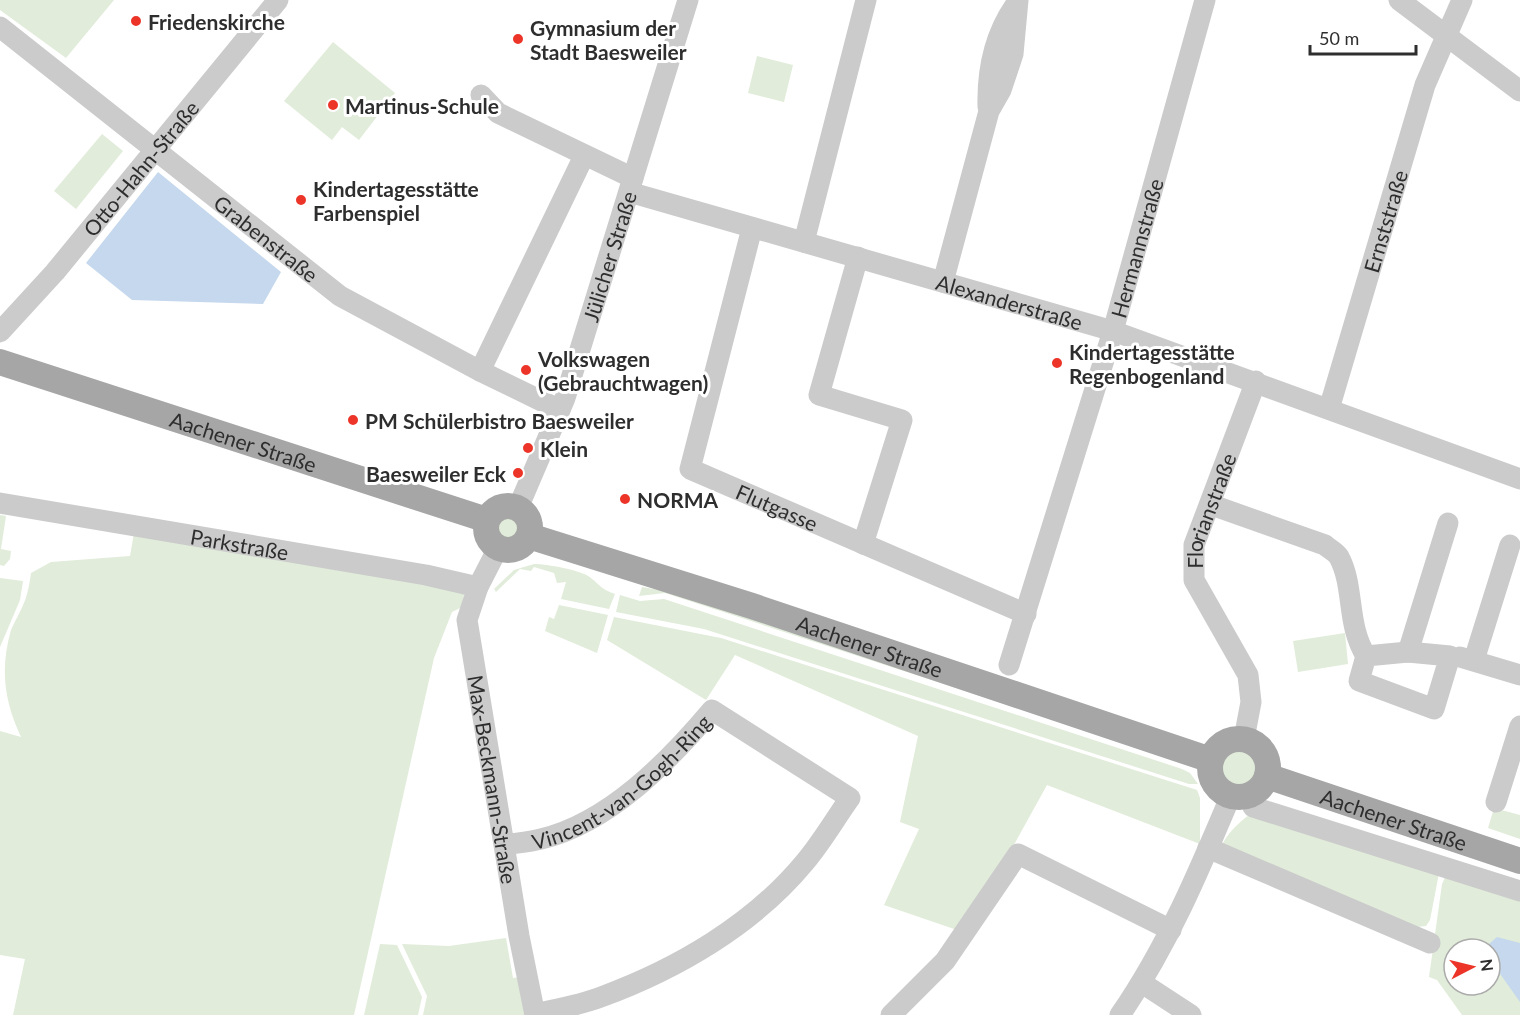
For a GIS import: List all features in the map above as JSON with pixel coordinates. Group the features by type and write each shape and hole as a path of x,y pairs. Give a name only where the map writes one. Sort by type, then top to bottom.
{"main road":[{"name":"Aachener Straße","path":"0,362 487,520"},
{"path":"503,506 518,508 527,517 529,536 525,542 513,550 498,548 487,536 487,520 496,509 503,506"},
{"name":"Aachener Straße","path":"529,536 752,606 1211,760"},
{"path":"1244,740 1261,749 1268,767 1267,776 1257,791 1240,797 1242,801 1214,782 1210,771 1211,760 1224,743 1244,740"},
{"name":"Aachener Straße","path":"1267,776 1520,861"}],"street":[{"name":"Otto-Hahn-Straße","path":"0,332 55,272 278,0"},
{"name":"Jülicher Straße","path":"518,508 560,410 688,0"},
{"path":"804,242 866,0"},
{"name":"Hermannstraße","path":"1009,665 1113,330 1205,0"},
{"path":"1399,0 1520,91"},
{"name":"Ernststraße","path":"1329,409 1425,84 1462,0"},
{"path":"943,282 988,111 1001,90 1013,54 1018,1"},
{"name":"Grabenstraße","path":"0,27 340,296 480,371 560,410"},
{"name":"Alexanderstraße","path":"481,96 498,113 584,156 631,185 752,228 1113,330 1520,478"},
{"path":"480,371 584,156"},
{"name":"Flutgasse","path":"752,228 690,469 1026,614"},
{"path":"858,257 819,395 902,420 863,544"},
{"name":"Florianstraße","path":"1244,740 1251,702 1248,675 1194,580 1194,545 1212,504 1257,381"},
{"name":"Parkstraße","path":"0,503 426,575 478,588"},
{"path":"1212,504 1325,545 1338,555 1344,572 1357,643 1366,656"},
{"path":"1408,652 1448,523"},
{"path":"1474,660 1510,545"},
{"name":"Max-Beckmann-Straße","path":"498,548 478,588 466,620 535,1015"},
{"path":"1366,656 1408,652 1450,656 1474,660 1520,675"},
{"path":"1366,656 1359,681 1434,709 1450,656"},
{"name":"Vincent-van-Gogh-Ring","path":"505,845 543,839 570,828 608,807 675,753 712,710 850,798 805,862 775,892 724,934 668,969 599,998 535,1015"},
{"path":"1496,802 1520,729"},
{"path":"1120,1015 1142,983 1172,930 1208,848 1242,801 1520,891"},
{"path":"1208,848 1430,943"},
{"path":"891,1015 945,961 1018,854 1172,930"},
{"path":"1142,983 1191,1015"}],"green space":[{"path":"0,0 114,0 66,58 0,10"},
{"path":"333,42 395,93 359,140 342,127 332,140 284,101"},
{"path":"757,56 793,65 784,102 748,93"},
{"path":"102,134 123,151 76,209 54,191"},
{"path":"510,513 521,517 525,528 521,539 510,543 499,539 495,528 499,517"},
{"path":"0,515 6,516 1,549 11,551 10,559 4,566 0,565"},
{"path":"134,533 465,589 462,607 452,612 434,658 354,1015 13,1015 25,959 0,955 0,731 21,737 7,698 5,672 11,630 22,609 31,573 51,562 130,556"},
{"path":"534,564 564,568 580,572 591,578 604,589 615,594 609,609 561,599 566,582 557,583 554,573 534,567 531,571 520,569 496,592 494,589 514,570"},
{"path":"0,578 23,581 20,600 0,647"},
{"path":"642,587 693,596 1017,708 665,593 639,596"},
{"path":"620,595 640,601 664,599 1182,769 1190,773 1198,784 1189,784 704,629 616,612"},
{"path":"559,605 608,615 597,653 545,631 549,617 554,619"},
{"path":"614,617 721,638 1197,790 1200,798 1200,844 1047,785 1005,861 957,930 884,905 919,829 900,822 918,736 735,655 706,700 607,640"},
{"path":"1345,633 1348,664 1298,672 1293,641"},
{"path":"1240,749 1253,754 1258,767 1253,780 1240,785 1227,780 1222,767 1227,754"},
{"path":"1494,808 1520,815 1520,839 1488,828"},
{"path":"1255,811 1440,868 1430,920 1426,926 1416,927 1221,847 1235,827"},
{"path":"1448,871 1520,895 1520,1015 1462,1015 1449,997 1502,997 1502,937 1442,937 1442,987 1437,980 1429,977 1442,884"},
{"path":"506,938 513,978 520,977 526,1015 423,1015 427,996 402,944 449,946"},
{"path":"380,944 397,945 422,997 418,1015 364,1015"}],"water":[{"path":"158,172 281,272 263,304 132,300 86,263"},
{"path":"1502,938 1520,943 1520,1002 1502,977"}],"place":[{"name":"Friedenskirche","path":"136,21"},
{"name":"Gymnasium der Stadt Baesweiler","path":"518,39"},
{"name":"Martinus-Schule","path":"333,105"},
{"name":"Kindertagesstätte Farbenspiel","path":"301,200"},
{"name":"Kindertagesstätte Regenbogenland","path":"1057,363"},
{"name":"Volkswagen (Gebrauchtwagen)","path":"526,370"},
{"name":"PM Schülerbistro Baesweiler","path":"353,420"},
{"name":"Klein","path":"528,448"},
{"name":"Baesweiler Eck","path":"518,473"},
{"name":"NORMA","path":"625,499"}]}
